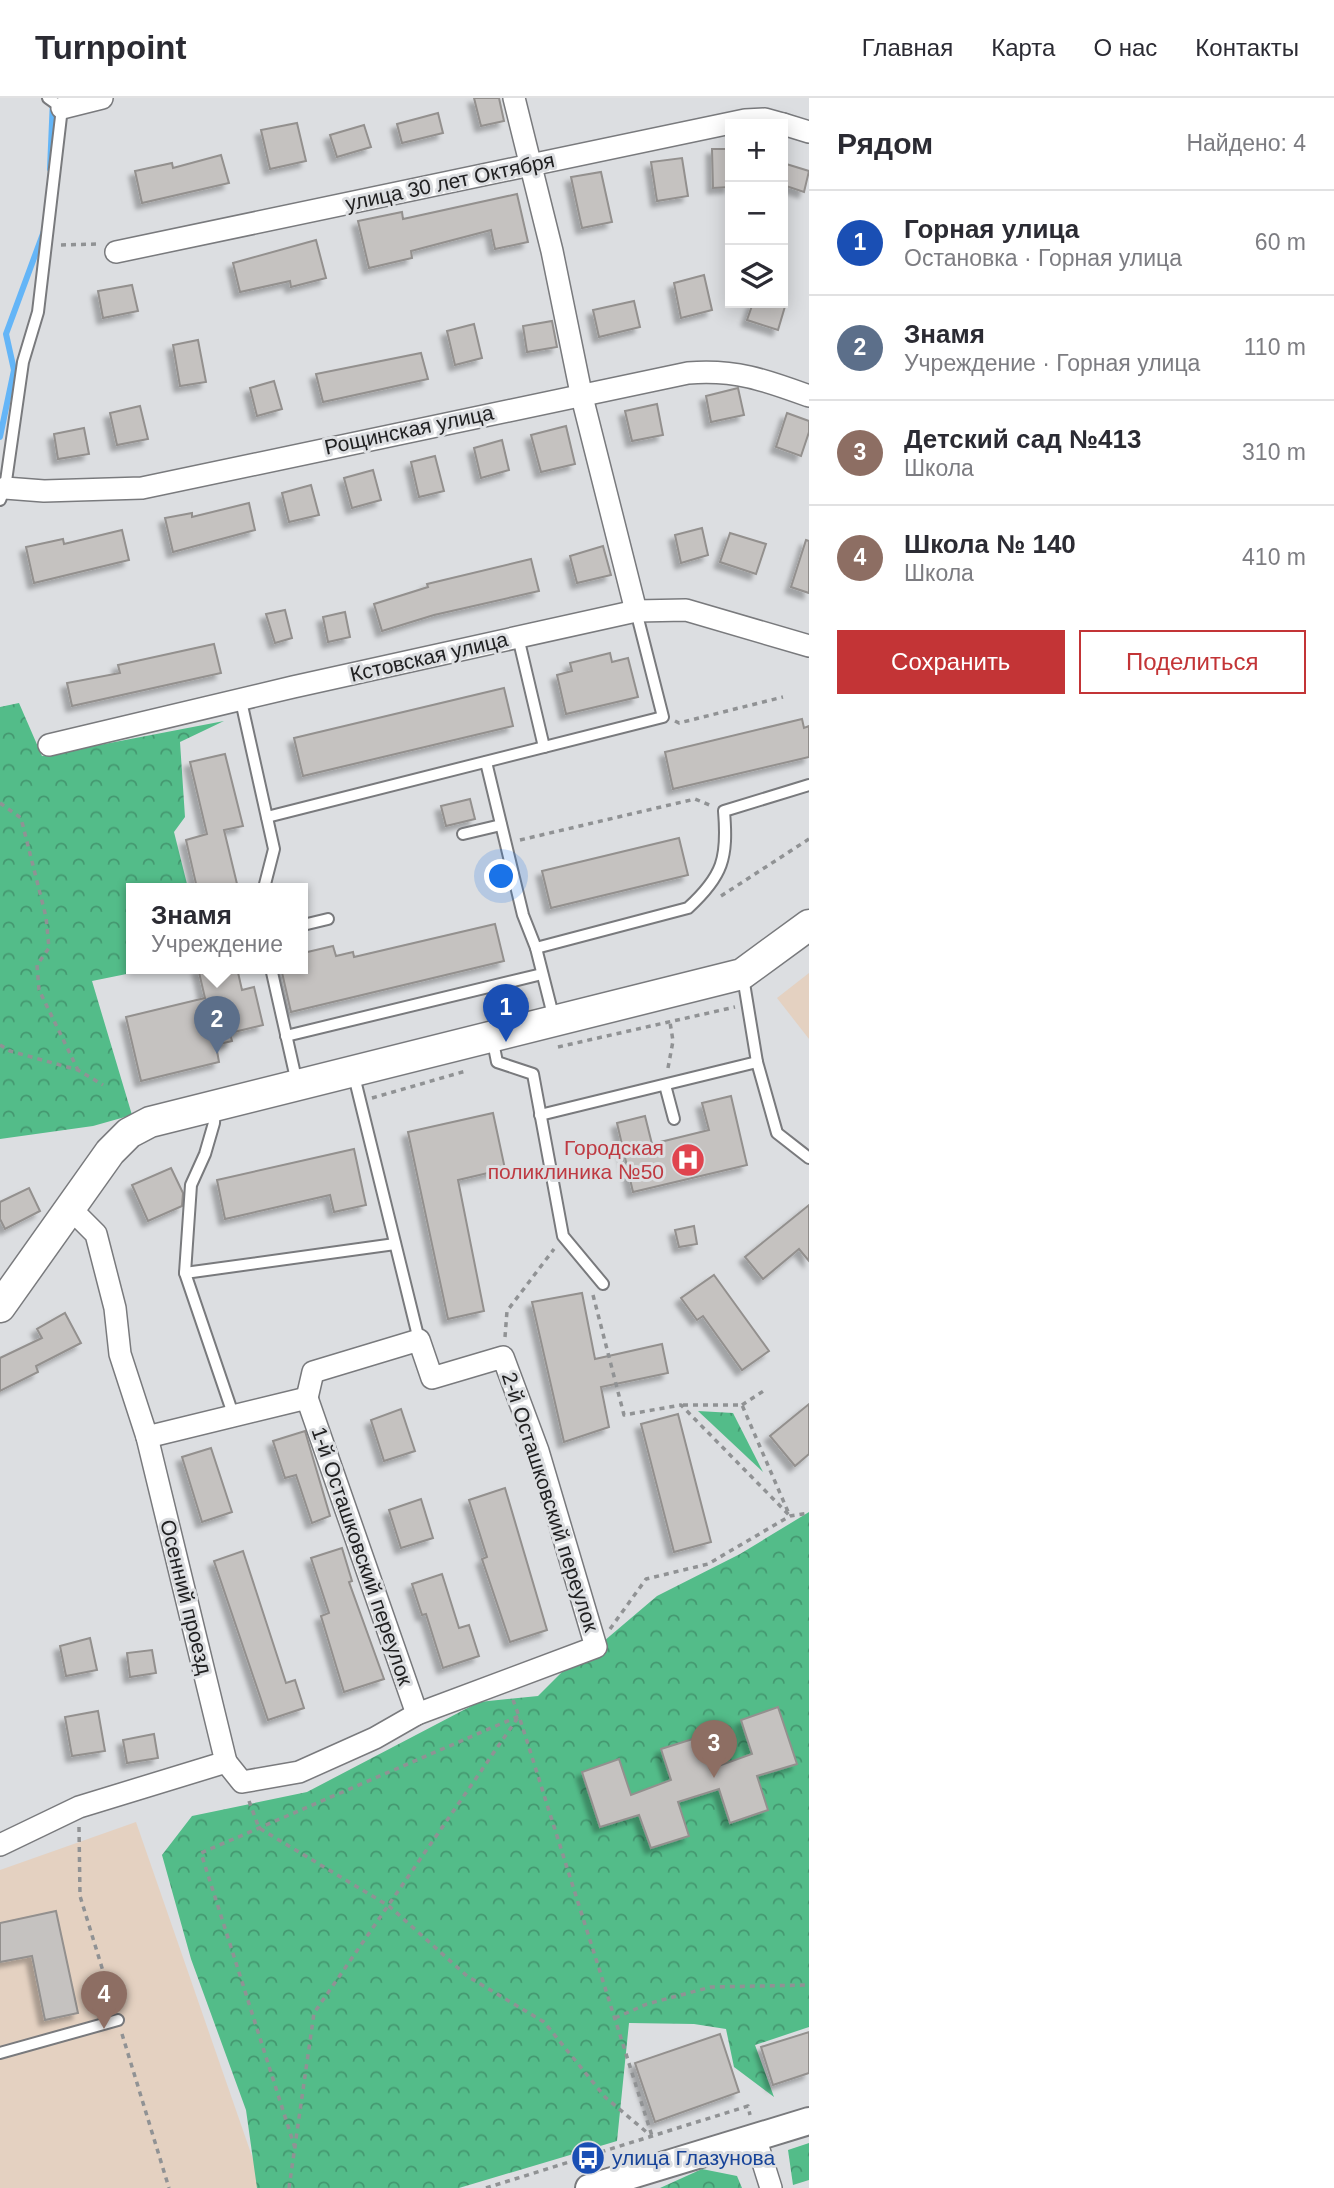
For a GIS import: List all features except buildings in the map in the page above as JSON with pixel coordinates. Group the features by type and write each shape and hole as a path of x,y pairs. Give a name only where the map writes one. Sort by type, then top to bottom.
{"main road":[{"path":"0,1307 110,1152 129,1133 150,1122 353,1069 742,974 809,925"}],"street":[{"path":"53,102 102,98"},
{"path":"514,98 581,393 636,611"},
{"name":"улица 30 лет Октября","path":"116,252 725,124"},
{"name":"улица 30 лет Октября","path":"788,126 809,132"},
{"name":"Рощинская улица","path":"2,494 142,488 581,393 688,373 720,370 757,377 809,397"},
{"name":"Кстовская улица","path":"49,745 636,611 686,610 809,646"},
{"name":"Осенний проезд","path":"70,1208 96,1234 115,1308 120,1354 147,1437 226,1762"},
{"path":"147,1437 307,1398 313,1372 419,1340"},
{"name":"2-й Осташковский переулок","path":"419,1340 432,1377 503,1357 538,1451 596,1647"},
{"name":"1-й Осташковский переулок","path":"307,1398 417,1714"},
{"path":"0,1845 79,1807 226,1762 242,1782 299,1772 375,1738 417,1714 596,1647"},
{"path":"589,2188 809,2121"},
{"path":"755,2137 771,2188"}],"lane":[{"path":"2,494 23,362 38,312 47,247 53,102"},
{"path":"267,817 663,717 636,611"},
{"path":"519,637 544,747"},
{"path":"240,701 274,849 265,883"},
{"path":"486,762 523,915 536,948 554,1019"},
{"path":"536,948 688,908 706,892 722,870 726,840 724,811 809,785"},
{"path":"463,834 501,825"},
{"path":"308,924 328,919"},
{"path":"272,974 297,1083"},
{"path":"286,1036 542,974"},
{"path":"742,974 757,1062 777,1133 809,1158"},
{"path":"491,1035 496,1062 533,1074 563,1237 603,1284"},
{"path":"540,1115 757,1062"},
{"path":"353,1069 419,1340"},
{"path":"665,1084 674,1119"},
{"path":"215,1104 211,1133 191,1185 185,1273 233,1414"},
{"path":"185,1273 395,1244"},
{"path":"0,2053 118,2020"}],"path":[{"path":"47,247 97,243 116,252"},
{"path":"663,717 679,723 782,697"},
{"path":"505,843 695,799 724,811"},
{"path":"0,803 21,818 46,917 49,948 37,965 39,990 78,1070"},
{"path":"712,903 809,839"},
{"path":"665,1084 673,1041 670,1022"},
{"path":"0,1045 9,1051 78,1070 103,1084"},
{"path":"503,1357 507,1311 563,1237"},
{"path":"584,1262 624,1415 681,1405 742,1405 765,1390"},
{"path":"681,1405 790,1516"},
{"path":"742,1405 790,1516"},
{"path":"596,1647 646,1578 708,1564 790,1516 809,1513"},
{"path":"506,1680 652,2136"},
{"path":"295,2148 201,1853 519,1716"},
{"path":"289,2188 314,2014 519,1716"},
{"path":"242,1782 259,1828 389,1906 467,1976 544,2022 605,2097 652,2136"},
{"path":"79,1807 80,1896 169,2188"},
{"path":"615,2018 647,2004 711,1987 809,1985"},
{"path":"486,2188 748,2106 755,2137"}],"shaded area":[{"path":"809,973 809,1039 777,998"},
{"path":"136,1822 263,2188 0,2188 0,1870"}],"green space":[{"path":"19,703 42,756 224,721 180,742 185,817 174,832 187,883 126,883 126,974 92,981 132,1115 93,1126 0,1139 0,707"},
{"path":"698,1411 733,1413 763,1472"},
{"path":"809,1512 809,2027 755,2045 774,2097 734,2067 726,2029 694,2024 629,2023 617,2141 459,2188 257,2188 246,2110 191,1959 162,1855 192,1816 307,1792 479,1702 538,1696 563,1671 584,1658 657,1596 740,1554"},
{"path":"809,2143 809,2180 793,2185 788,2150"},
{"path":"702,2169 737,2176 742,2188 660,2188"}],"waterway":[{"path":"50,169 53,99"},
{"path":"0,437 14,370 6,334 44,231"}],"place":[{"name":"Горная улица","path":"506,1042"},
{"name":"Знамя","path":"217,1054"},
{"name":"Городская поликлиника №50","path":"688,1160"},
{"name":"Детский сад №413","path":"714,1778"},
{"name":"Школа № 140","path":"104,2029"},
{"name":"улица Глазунова","path":"588,2158"}]}
